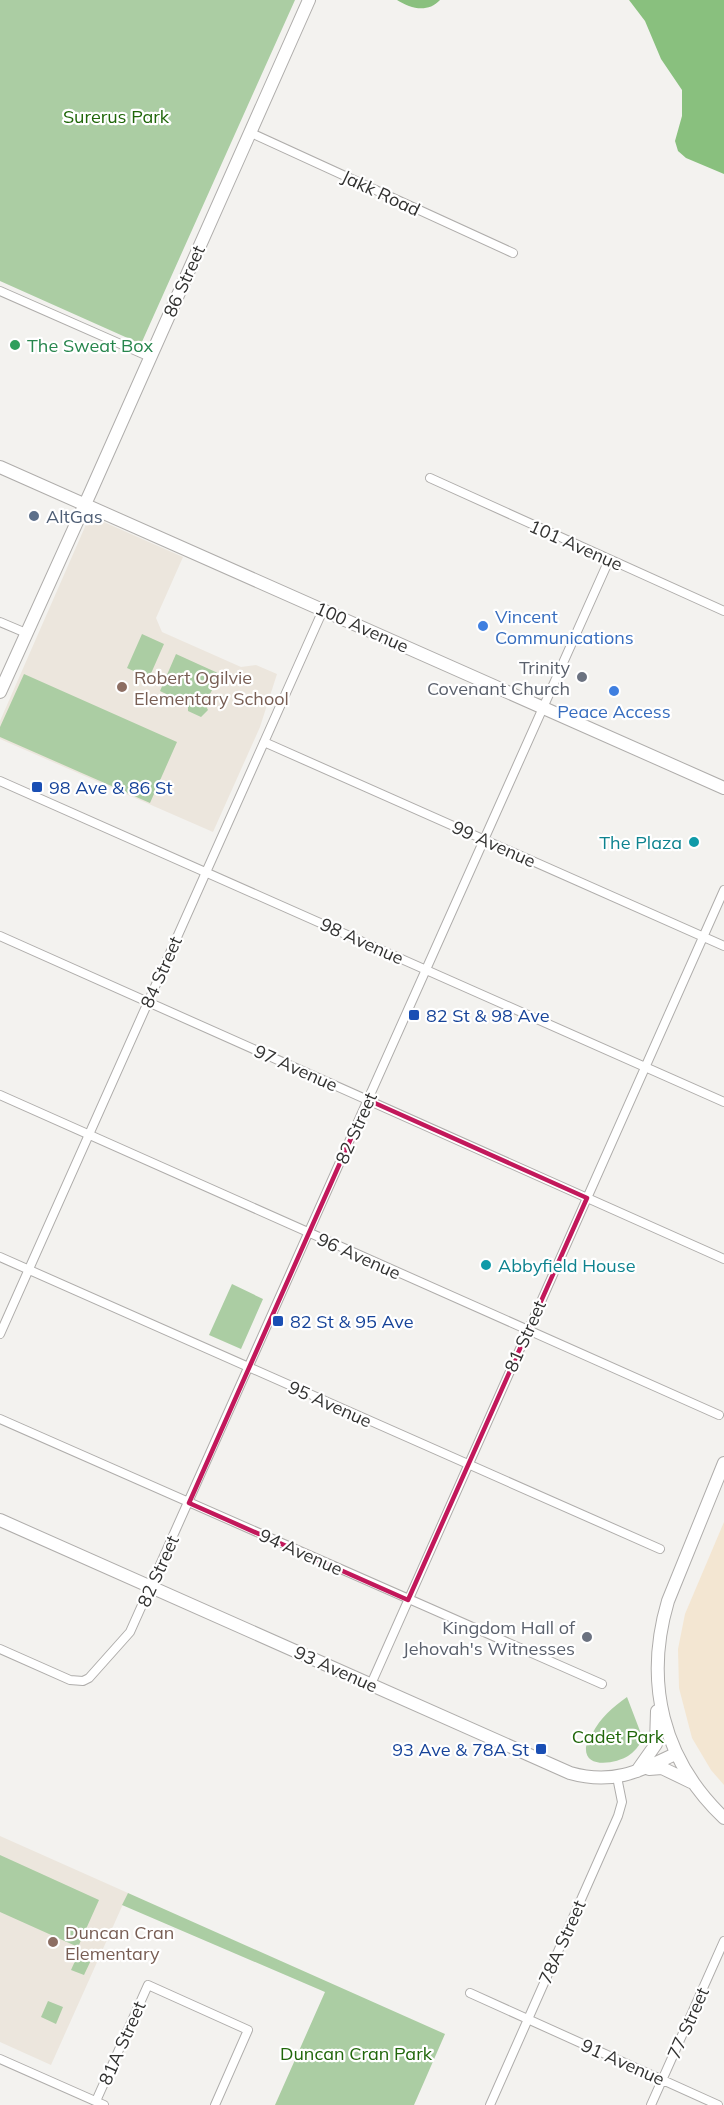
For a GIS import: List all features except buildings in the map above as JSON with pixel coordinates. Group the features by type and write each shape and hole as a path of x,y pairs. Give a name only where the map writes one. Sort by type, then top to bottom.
{"main road":[{"name":"86 Street","path":"0,692 309,0"},
{"name":"100 Avenue","path":"0,467 724,788"},
{"path":"636,1772 656,1744 657,1648 662,1622 678,1576 724,1463"},
{"name":"93 Avenue","path":"0,1520 570,1773 592,1778 617,1777 636,1772 675,1754"},
{"path":"657,1686 665,1727 675,1754 692,1782 723,1816"},
{"path":"636,1772 662,1768 692,1782"}],"street":[{"name":"Jakk Road","path":"249,132 513,253"},
{"path":"0,291 150,357"},
{"name":"101 Avenue","path":"429,478 724,611"},
{"name":"82 Street","path":"0,1649 70,1680 83,1681 89,1678 130,1632 609,561"},
{"name":"84 Street","path":"0,1334 323,610"},
{"path":"0,622 26,633"},
{"name":"99 Avenue","path":"264,742 724,946"},
{"name":"98 Avenue","path":"0,781 724,1102"},
{"name":"81 Street","path":"371,1684 724,890"},
{"name":"97 Avenue","path":"0,936 724,1259"},
{"name":"96 Avenue","path":"0,1095 719,1415"},
{"name":"95 Avenue","path":"0,1257 660,1549"},
{"name":"94 Avenue","path":"0,1419 602,1684"},
{"name":"78A Street","path":"490,2105 621,1810 621,1789 617,1777"},
{"name":"77 Street","path":"651,2105 724,1941"},
{"name":"81A Street","path":"100,2103 148,1985 248,2030 215,2105"},
{"name":"91 Avenue","path":"470,1993 718,2105"},
{"path":"1,2061 100,2103"}],"highlighted area":[{"path":"368,1100 587,1198 408,1600 189,1503"}],"shaded area":[{"name":"Robert Ogilvie Elementary School","path":"97,519 183,557 156,618 162,632 241,667 256,665 277,674 260,727 213,832 0,739 0,721 88,520"},
{"path":"724,1522 724,1785 711,1770 692,1738 679,1688 678,1649 685,1614"},
{"name":"Duncan Cran Elementary","path":"0,1836 128,1893 51,2065 0,2042"}],"green space":[{"name":"Surerus Park","path":"0,0 295,0 141,344 0,281"},
{"path":"397,0 440,0 430,7 419,8 408,6"},
{"path":"629,0 724,0 724,174 686,158 678,151 675,141 682,116 682,90 661,59 645,21"},
{"path":"142,634 164,644 149,678 127,668"},
{"path":"176,654 220,674 205,704 208,710 201,717 188,711 188,705 160,691"},
{"path":"24,674 177,742 150,803 0,737 0,727"},
{"path":"232,1284 263,1299 241,1349 209,1335"},
{"name":"Cadet Park","path":"627,1697 643,1739 634,1751 623,1759 602,1763 590,1759 586,1747 595,1728 607,1713"},
{"path":"0,1855 99,1900 78,1947 0,1912"},
{"name":"Duncan Cran Park","path":"128,1893 445,2034 414,2105 275,2105 325,1992 122,1905"},
{"path":"80,1950 93,1956 84,1975 71,1970"},
{"path":"48,2001 63,2007 56,2024 41,2017"}],"place":[{"name":"The Sweat Box","path":"15,345"},
{"name":"AltGas","path":"34,516"},
{"name":"Vincent Communications","path":"483,626"},
{"name":"Trinity Covenant Church","path":"582,677"},
{"name":"Robert Ogilvie Elementary School","path":"122,687"},
{"name":"Peace Access","path":"614,691"},
{"name":"98 Ave & 86 St","path":"37,787"},
{"name":"The Plaza","path":"694,842"},
{"name":"82 St & 98 Ave","path":"414,1015"},
{"name":"Abbyfield House","path":"486,1265"},
{"name":"82 St & 95 Ave","path":"278,1321"},
{"name":"Kingdom Hall of Jehovah's Witnesses","path":"587,1637"},
{"name":"93 Ave & 78A St","path":"541,1749"},
{"name":"Duncan Cran Elementary","path":"53,1942"}]}
